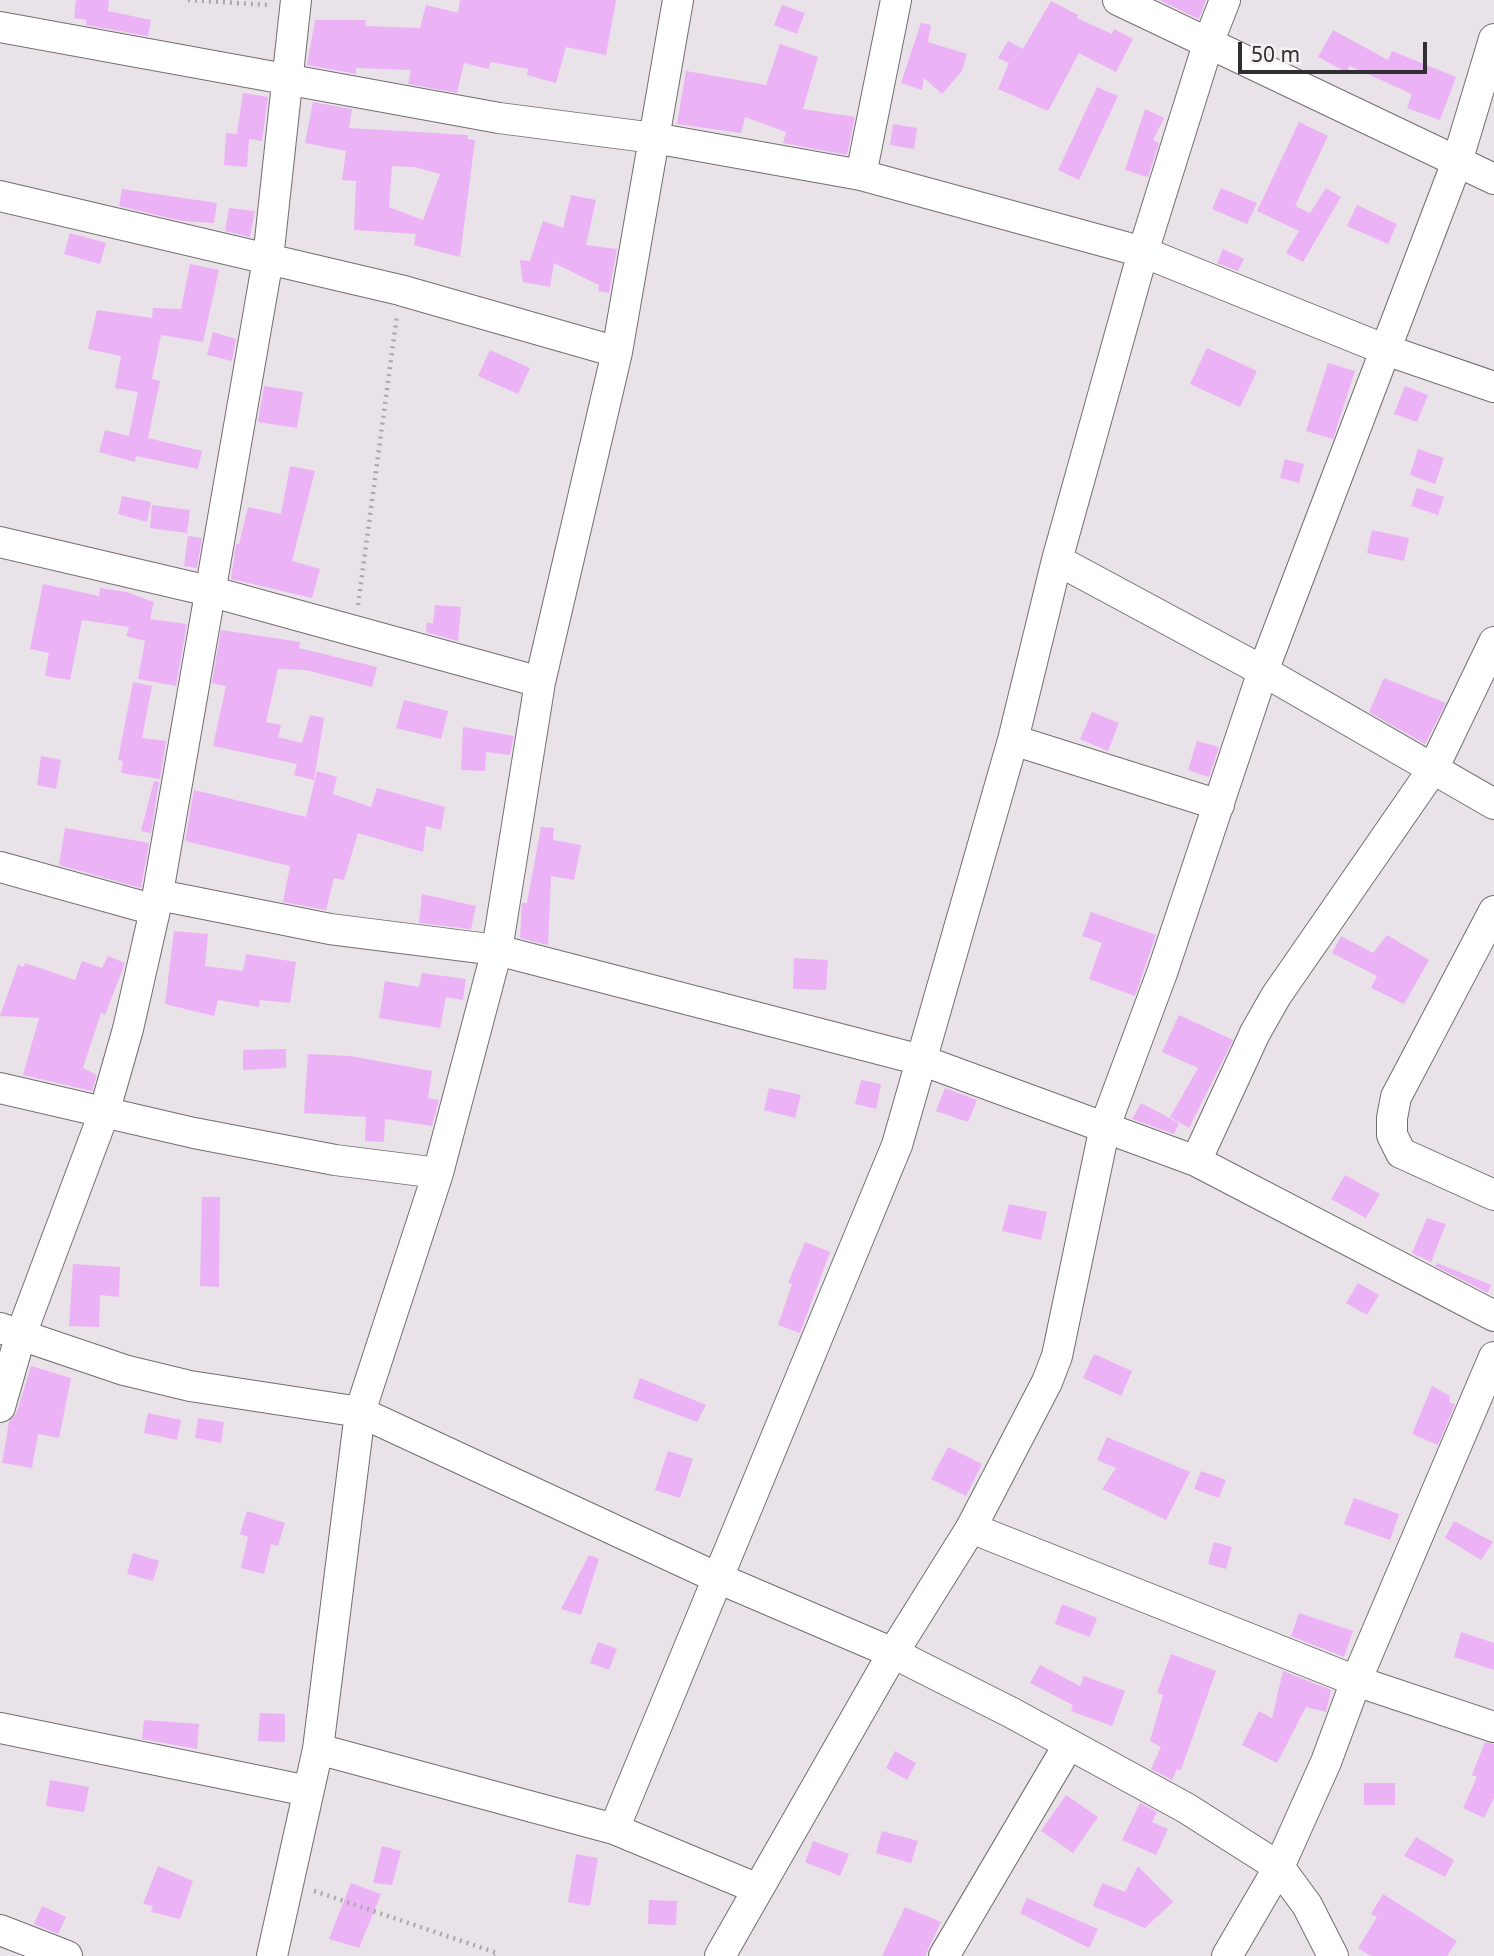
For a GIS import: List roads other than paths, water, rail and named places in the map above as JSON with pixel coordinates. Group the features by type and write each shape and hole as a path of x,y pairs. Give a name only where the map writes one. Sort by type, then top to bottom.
{"street":[{"path":"272,1956 318,1749 360,1412 438,1173 498,950 540,682 617,352 678,0"},
{"path":"861,175 896,0"},
{"path":"1118,0 1494,179"},
{"path":"614,1829 883,1186 1013,740 1057,560 1143,252 1209,41 1225,0"},
{"path":"0,1407 10,1333 104,1113 128,1029 157,902 268,259 295,4"},
{"path":"0,27 499,118 654,138 861,175 1143,252 1386,349 1494,387"},
{"path":"720,1956 893,1653 971,1528 1047,1382 1057,1356 1105,1126 1219,806 1263,671 1457,162 1494,39"},
{"path":"0,196 400,290 617,352"},
{"path":"0,542 209,591 540,682"},
{"path":"1057,560 1263,671 1494,804"},
{"path":"1196,1161 1239,1063 1276,996 1433,769 1494,642"},
{"path":"1013,740 1219,806"},
{"path":"0,867 157,902 330,929 498,950 921,1060 1196,1161 1494,1316"},
{"path":"1494,911 1396,1097 1392,1118 1392,1135 1401,1153 1494,1195"},
{"path":"0,1088 104,1113 335,1160 438,1173"},
{"path":"10,1333 124,1370 190,1386 360,1412 720,1579 893,1653 1186,1808 1279,1867 1307,1905 1333,1956"},
{"path":"1227,1956 1279,1867 1326,1762 1356,1681 1494,1357"},
{"path":"971,1528 1356,1681 1494,1727"},
{"path":"0,1727 308,1791"},
{"path":"944,1956 1069,1744"},
{"path":"318,1749 614,1829 758,1888"},
{"path":"0,1930 67,1956"}]}
